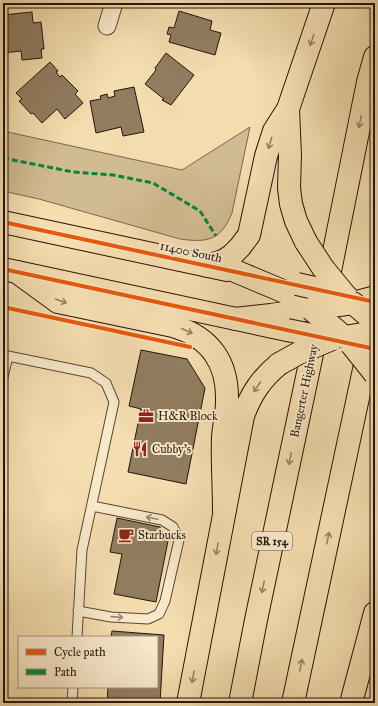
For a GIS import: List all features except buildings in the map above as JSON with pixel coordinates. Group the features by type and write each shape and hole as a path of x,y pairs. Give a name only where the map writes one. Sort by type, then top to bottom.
{"main road":[{"path":"208,266 232,256 249,235 266,156 274,131 288,109 324,3"},
{"name":"Bangerter Highway","path":"240,703 368,82 375,57"},
{"path":"288,109 290,155 289,188 291,204 296,221 306,242 323,268 365,302 375,322"},
{"name":"11400 South","path":"3,222 235,271 300,297"},
{"path":"10,271 287,330 343,340 375,349"},
{"path":"10,271 58,302 188,330 210,347 221,365 225,376 227,389 223,438 224,510"},
{"path":"235,319 271,315 300,297 365,302"},
{"path":"300,297 375,374"},
{"path":"293,703 365,302"},
{"path":"188,703 224,510 246,410 256,387 279,364 299,353 375,332"},
{"path":"351,703 375,613"}],"street":[{"path":"107,26 114,3"}],"lane":[{"path":"3,377 5,355 91,373 106,383 114,402 82,550 77,636"},
{"path":"78,611 111,617 148,619 159,614 165,601 179,540 173,527 162,520 92,506"},
{"path":"72,703 73,688"}],"shaded area":[{"path":"250,127 232,213 223,229 212,238 206,240 180,239 39,199 3,191 3,131 182,170"}],"marked path":[{"path":"3,158 73,172 113,175 153,183 200,211 216,236"}],"cycle path":[{"path":"3,222 375,302"},
{"path":"3,269 375,349"},
{"path":"3,307 190,347"}],"place":[{"name":"H&R Block","path":"146,416"},
{"name":"Cubby's","path":"140,449"},
{"name":"Starbucks","path":"126,535"}]}
